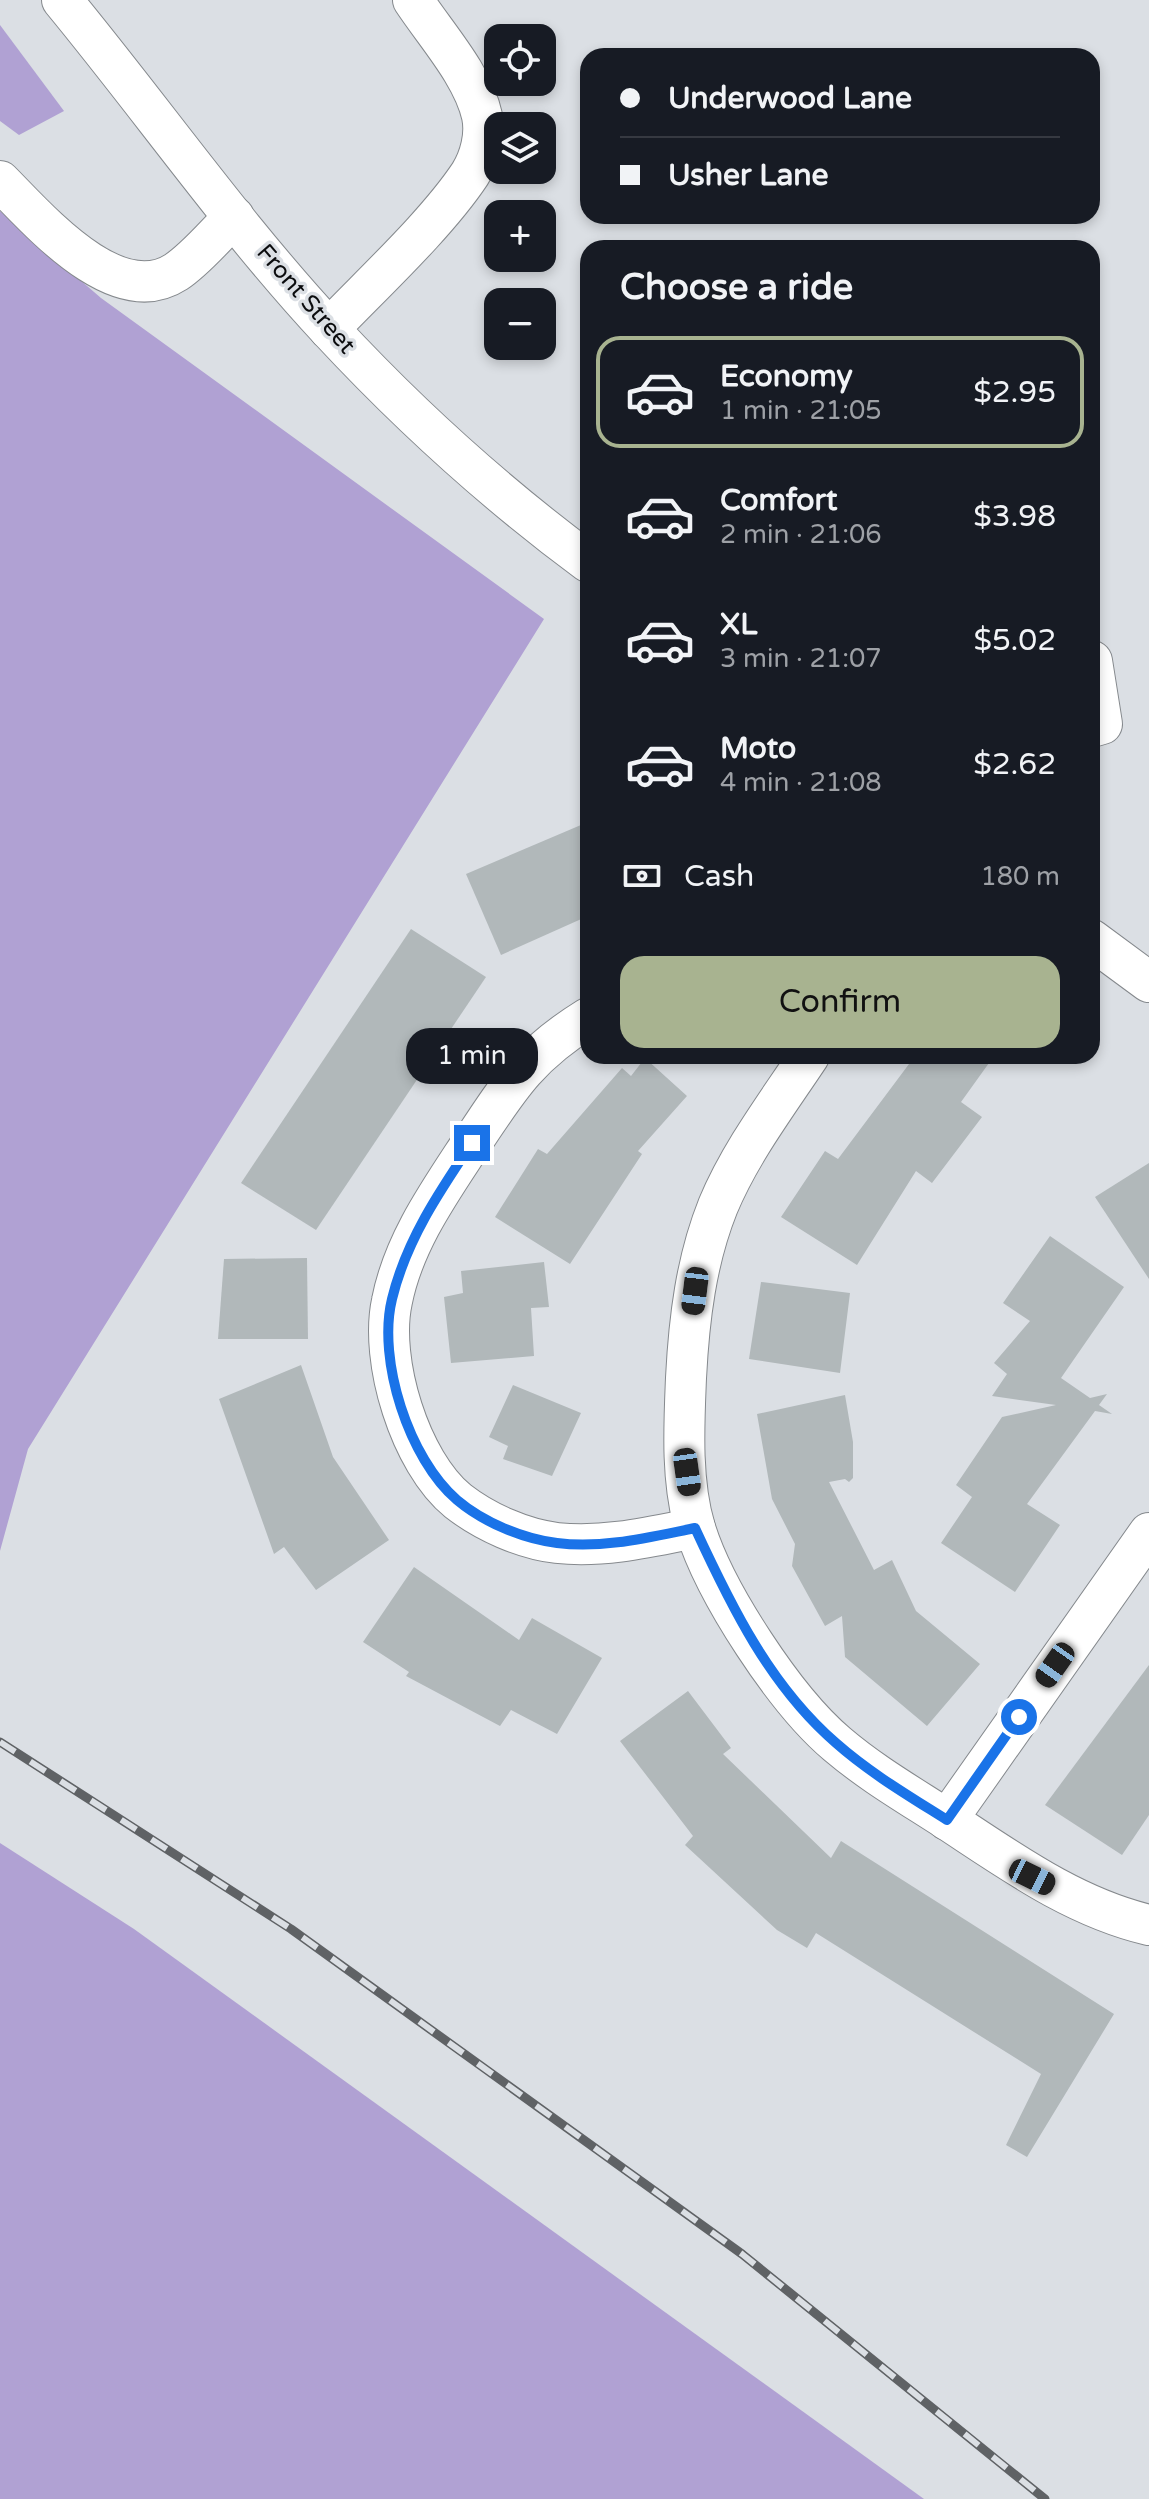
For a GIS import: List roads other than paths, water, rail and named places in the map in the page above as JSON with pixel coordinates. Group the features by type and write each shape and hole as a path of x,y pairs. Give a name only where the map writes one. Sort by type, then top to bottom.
{"street":[{"name":"Front Street","path":"62,0 234,217 329,329 413,415 486,481 580,556"},
{"path":"329,329 450,200 471,172 483,142 482,116 471,88 413,0"},
{"path":"0,181 62,243 118,277 147,284 176,272 234,217"},
{"path":"1100,946 1149,982"},
{"path":"580,1023 557,1037 522,1068 438,1193 406,1252 391,1302 388,1348 401,1409 423,1456 456,1500 502,1528 556,1543 612,1544 695,1528"},
{"path":"804,1064 755,1139 719,1204 698,1265 688,1343 684,1424 695,1528 727,1598 756,1647 791,1695 834,1742 884,1780 1032,1877 1085,1902 1149,1925"},
{"path":"947,1820 1147,1524"}],"railway":[{"path":"0,1742 291,1929 742,2254 1045,2499"}]}
